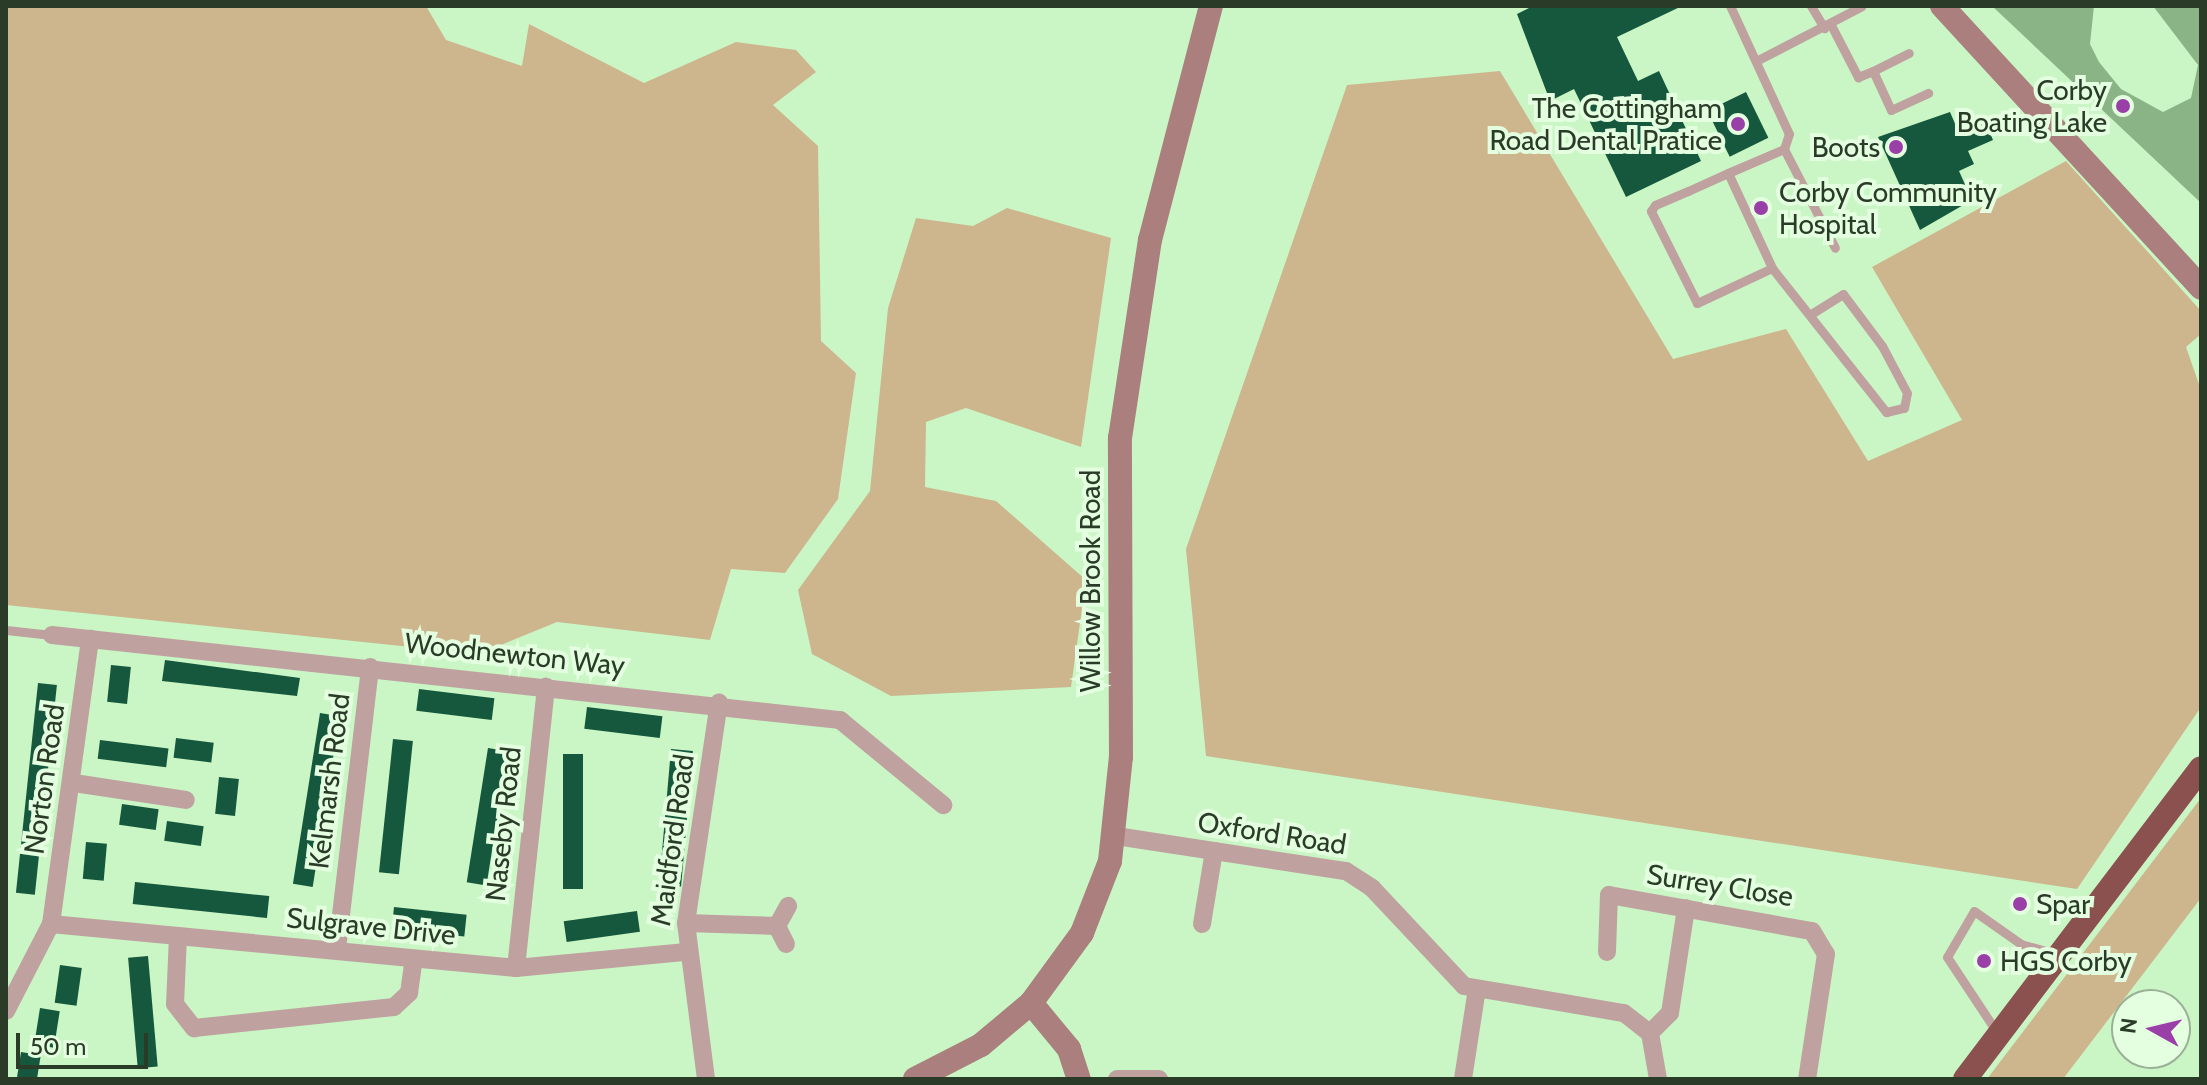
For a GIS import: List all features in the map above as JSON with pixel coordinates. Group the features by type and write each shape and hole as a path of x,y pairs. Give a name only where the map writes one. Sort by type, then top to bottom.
{"highway":[{"path":"1965,1079 2201,768"}],"street":[{"name":"Willow Brook Road","path":"915,1079 981,1045 1031,1003 1082,933 1116,836 1120,438 1150,240 1211,6"},
{"path":"1942,6 2201,288"},
{"name":"Woodnewton Way","path":"52,635 719,702 840,720 943,805"},
{"name":"Norton Road","path":"6,1011 51,924 74,783 90,639"},
{"name":"Kelmarsh Road","path":"337,949 370,667"},
{"name":"Naseby Road","path":"516,968 546,687"},
{"name":"Maidford Road","path":"706,1079 686,952 686,923 719,702"},
{"path":"74,783 186,800"},
{"name":"Oxford Road","path":"1116,836 1359,876 1448,974 1477,989 1624,1013 1650,1033"},
{"path":"1202,924 1214,851"},
{"name":"Surrey Close","path":"1607,952 1609,895 1800,927 1821,941 1825,961 1807,1079"},
{"path":"777,926 788,906"},
{"path":"1658,1079 1650,1033 1670,1013 1686,908"},
{"path":"686,923 777,926"},
{"name":"Sulgrave Drive","path":"51,924 516,968 686,952"},
{"path":"777,926 786,944"},
{"path":"178,936 175,1004 194,1028 394,1007 409,993 414,959"},
{"path":"1463,1079 1477,989"},
{"path":"1031,1003 1069,1049 1079,1079"},
{"path":"1117,1079 1159,1079"}],"lane":[{"path":"1730,6 1788,123 1784,149 1835,248"},
{"path":"1811,6 1858,77 1909,53"},
{"path":"1756,61 1862,6"},
{"path":"1873,71 1891,110 1928,93"},
{"path":"1772,268 1697,303 1689,297 1651,211 1784,149"},
{"path":"1728,173 1772,268 1812,313 1816,329 1886,412 1908,404 1882,346 1843,294 1812,313"},
{"path":"6,630 52,635"},
{"path":"1998,1034 1947,957 1974,911 2021,944 2061,956"}],"shaded area":[{"path":"6,6 426,6 446,40 522,66 529,24 644,83 736,42 796,50 816,72 773,105 818,146 821,341 856,373 838,499 785,573 731,569 710,640 557,622 479,654 6,605"},
{"name":"Corby Boating Lake","path":"1992,6 2094,6 2090,44 2099,62 2121,89 2163,112 2191,98 2198,65 2153,6 2201,6 2201,203"},
{"path":"1500,71 1673,359 1786,329 1868,461 1962,420 1872,267 2066,161 2201,311 2201,334 2186,347 2201,390 2201,707 2077,889 1206,756 1186,549 1347,85"},
{"path":"1007,208 1111,238 1081,447 966,408 926,422 925,487 996,501 1086,580 1071,687 891,696 812,654 798,590 870,491 888,308 916,218 973,226"},
{"path":"2201,798 2201,898 2132,989 2111,989 2111,1016 2063,1079 1987,1079"}],"building":[{"path":"1533,6 1682,6 1617,37 1638,81 1659,71 1701,161 1626,197 1574,89 1550,101 1517,14"},
{"name":"The Cottingham Road Dental Pratice","path":"1746,92 1768,138 1730,157 1707,111"},
{"path":"1950,112 1956,126 1982,114 1993,140 1968,151 1974,164 1959,171 1972,200 1920,230 1878,137"},
{"path":"165,660 300,678 297,696 162,681"},
{"path":"111,665 131,667 127,704 107,702"},
{"path":"38,683 57,685 35,895 16,893"},
{"path":"419,689 494,698 492,720 416,711"},
{"path":"587,707 662,716 660,738 584,729"},
{"path":"320,713 340,716 313,887 293,884"},
{"path":"176,738 214,743 211,762 174,758"},
{"path":"393,739 413,741 399,874 379,872"},
{"path":"100,740 168,748 166,767 98,759"},
{"path":"488,748 508,751 486,885 467,882"},
{"path":"671,749 693,751 681,886 659,884"},
{"path":"563,754 583,754 583,889 563,889"},
{"path":"219,777 239,779 235,816 215,814"},
{"path":"122,804 159,809 156,830 119,825"},
{"path":"167,821 204,826 201,846 164,841"},
{"path":"86,842 107,844 104,881 83,879"},
{"path":"135,882 269,896 267,918 133,904"},
{"path":"394,907 467,915 464,937 392,929"},
{"path":"637,911 640,932 567,942 564,921"},
{"path":"148,956 158,1067 138,1068 128,958"},
{"path":"60,965 82,968 76,1006 55,1003"},
{"path":"40,1008 60,1011 54,1048 34,1045"},
{"path":"21,1052 41,1055 37,1079 17,1079"}],"place":[{"name":"Corby Boating Lake","path":"2123,106"},
{"name":"The Cottingham Road Dental Pratice","path":"1738,124"},
{"name":"Boots","path":"1896,147"},
{"name":"Corby Community Hospital","path":"1761,208"},
{"name":"Spar","path":"2020,904"},
{"name":"HGS Corby","path":"1984,961"}]}
